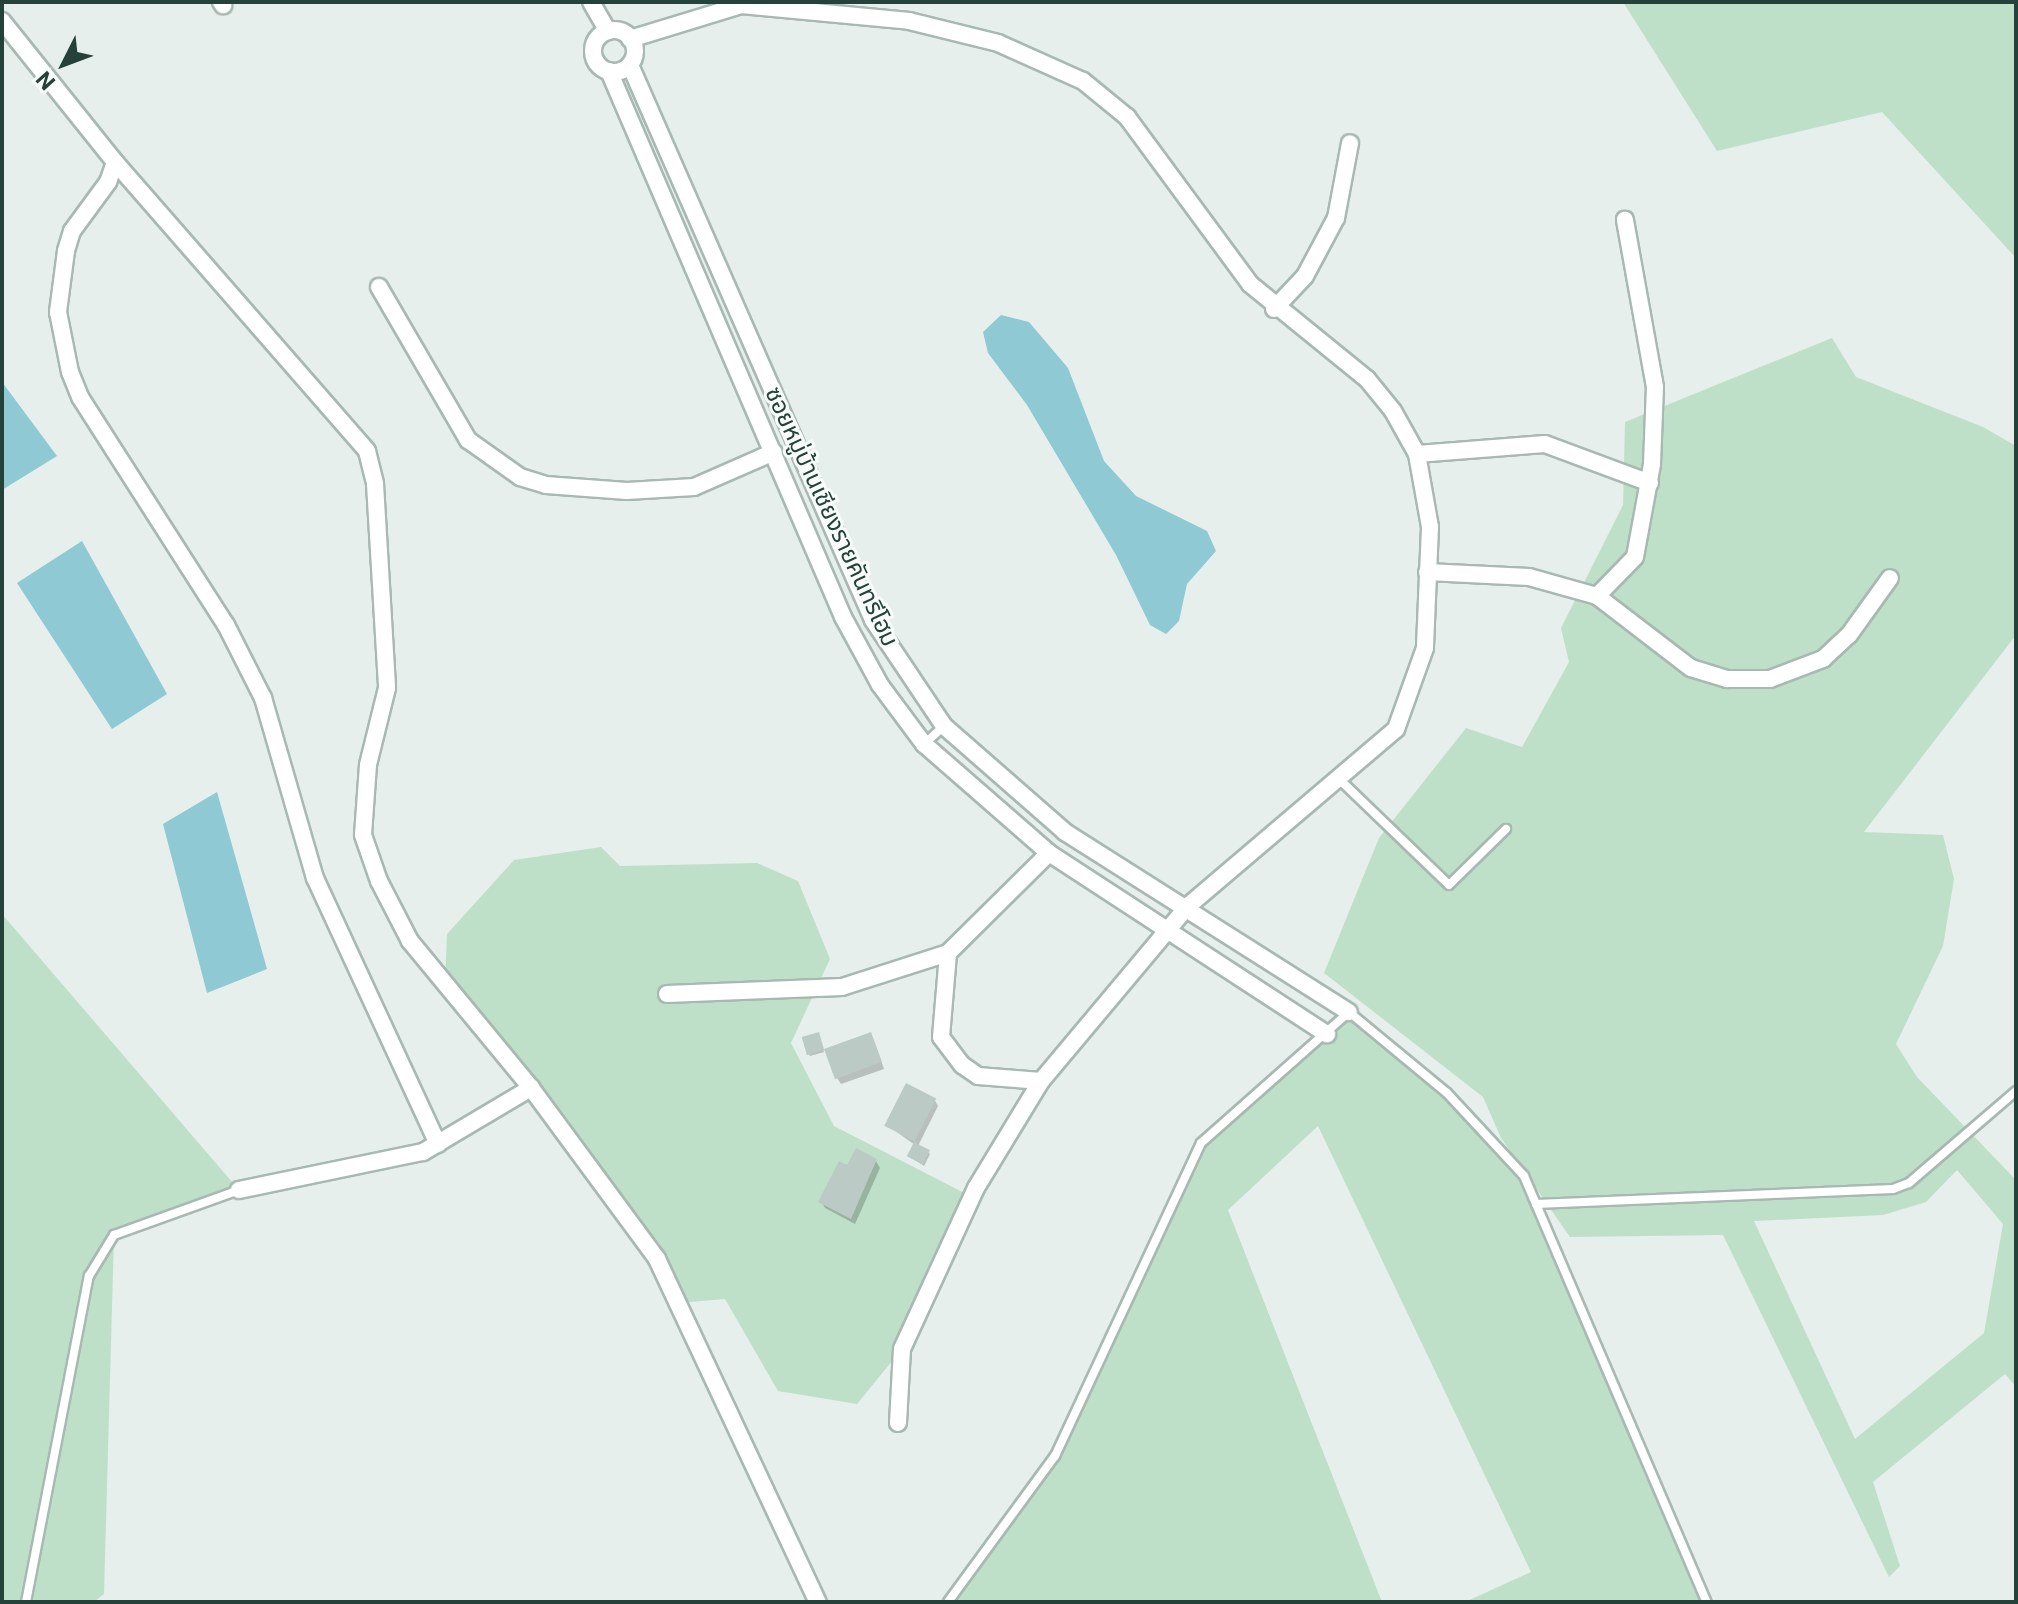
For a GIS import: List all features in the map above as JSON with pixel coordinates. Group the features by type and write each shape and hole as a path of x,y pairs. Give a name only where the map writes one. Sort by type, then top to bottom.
{"street":[{"path":"591,2 608,31 630,39 741,5 909,21 998,43 1083,81 1127,117 1250,284 1274,309 1367,379 1393,411 1417,454 1430,527 1425,648 1396,729 1187,907 1041,1081 976,1188 902,1349 898,1423"},
{"path":"2,21 115,162 367,451 375,484 387,688 368,765 363,835 379,881 410,941 531,1088 657,1259 818,1602"},
{"path":"608,31 598,37 593,52 598,65 609,71 695,265 843,617 880,685 924,744 1049,853 1327,1034"},
{"path":"609,71 630,65 635,52 630,39"},
{"name":"ซอยหมู่บ้านเชียงรายคันทรีโฮม","path":"630,65 868,605 903,671 944,726 1065,832 1349,1012"},
{"path":"1274,309 1305,276 1336,218 1350,143"},
{"path":"115,162 108,182 72,231 66,251 58,312 70,372 80,397 226,625 263,698 315,878 438,1144"},
{"path":"1597,596 1635,557 1650,483 1655,387 1625,220"},
{"path":"379,287 468,440 520,477 546,485 627,491 694,487 774,452"},
{"path":"1417,454 1545,444 1650,483"},
{"path":"1427,572 1529,577 1597,596 1691,668 1727,679 1770,679 1823,659 1849,635 1890,578"},
{"path":"667,994 842,987 948,953 1049,853"},
{"path":"948,953 941,1037 950,1052 978,1076 1041,1081"},
{"path":"239,1190 349,1170 438,1144 531,1088"}],"lane":[{"path":"695,265 715,258"},
{"path":"843,617 868,605"},
{"path":"924,744 944,726"},
{"path":"1337,778 1449,885 1506,829"},
{"path":"1049,853 1065,832"},
{"path":"948,1602 1055,1456 1201,1143 1349,1012 1447,1093 1524,1176 1707,1602"},
{"path":"1536,1204 1893,1189 1909,1183 2016,1091"},
{"path":"26,1602 89,1276 114,1235 239,1190"}],"green space":[{"path":"1623,2 2016,2 2016,258 1882,112 1717,151"},
{"path":"1832,338 1856,377 1983,427 2016,446 2016,635 1864,832 1943,835 1954,879 1943,946 1896,1044 1917,1077 2016,1180 2016,1387 2005,1374 1873,1482 1900,1566 1889,1577 1723,1235 1570,1237 1501,1138 1483,1097 1324,973 1379,838 1466,728 1522,747 1569,662 1561,628 1623,505 1625,422","holes":["1957,1170 2003,1224 1984,1333 1855,1439 1754,1221 1883,1215 1926,1202"]},
{"path":"601,847 620,866 757,863 798,881 830,959 791,1043 834,1126 972,1197 902,1349 857,1404 778,1391 725,1299 678,1303 657,1259 445,983 447,934 514,860"},
{"path":"2,914 239,1190 114,1236 104,1594 94,1602 26,1602 76,1337 20,1602 2,1602"},
{"path":"1349,1012 1447,1093 1524,1176 1707,1602 1465,1602 1531,1572 1318,1126 1228,1210 1382,1602 948,1602 1055,1456 1201,1143"}],"water":[{"path":"1001,315 1029,322 1068,368 1104,461 1136,496 1207,531 1216,551 1187,584 1179,621 1166,634 1150,625 1116,555 1027,405 988,353 983,332"},
{"path":"2,382 57,456 2,490"},
{"path":"82,541 167,694 112,729 17,583"},
{"path":"217,792 267,969 207,993 163,824"}],"building":[{"path":"819,1032 824,1050 807,1055 802,1037"},
{"path":"871,1032 882,1062 835,1079 824,1049"},
{"path":"906,1083 936,1098 915,1141 884,1126"},
{"path":"914,1142 930,1150 923,1164 907,1156"},
{"path":"856,1148 877,1159 851,1219 818,1202 839,1161 847,1165"}]}
